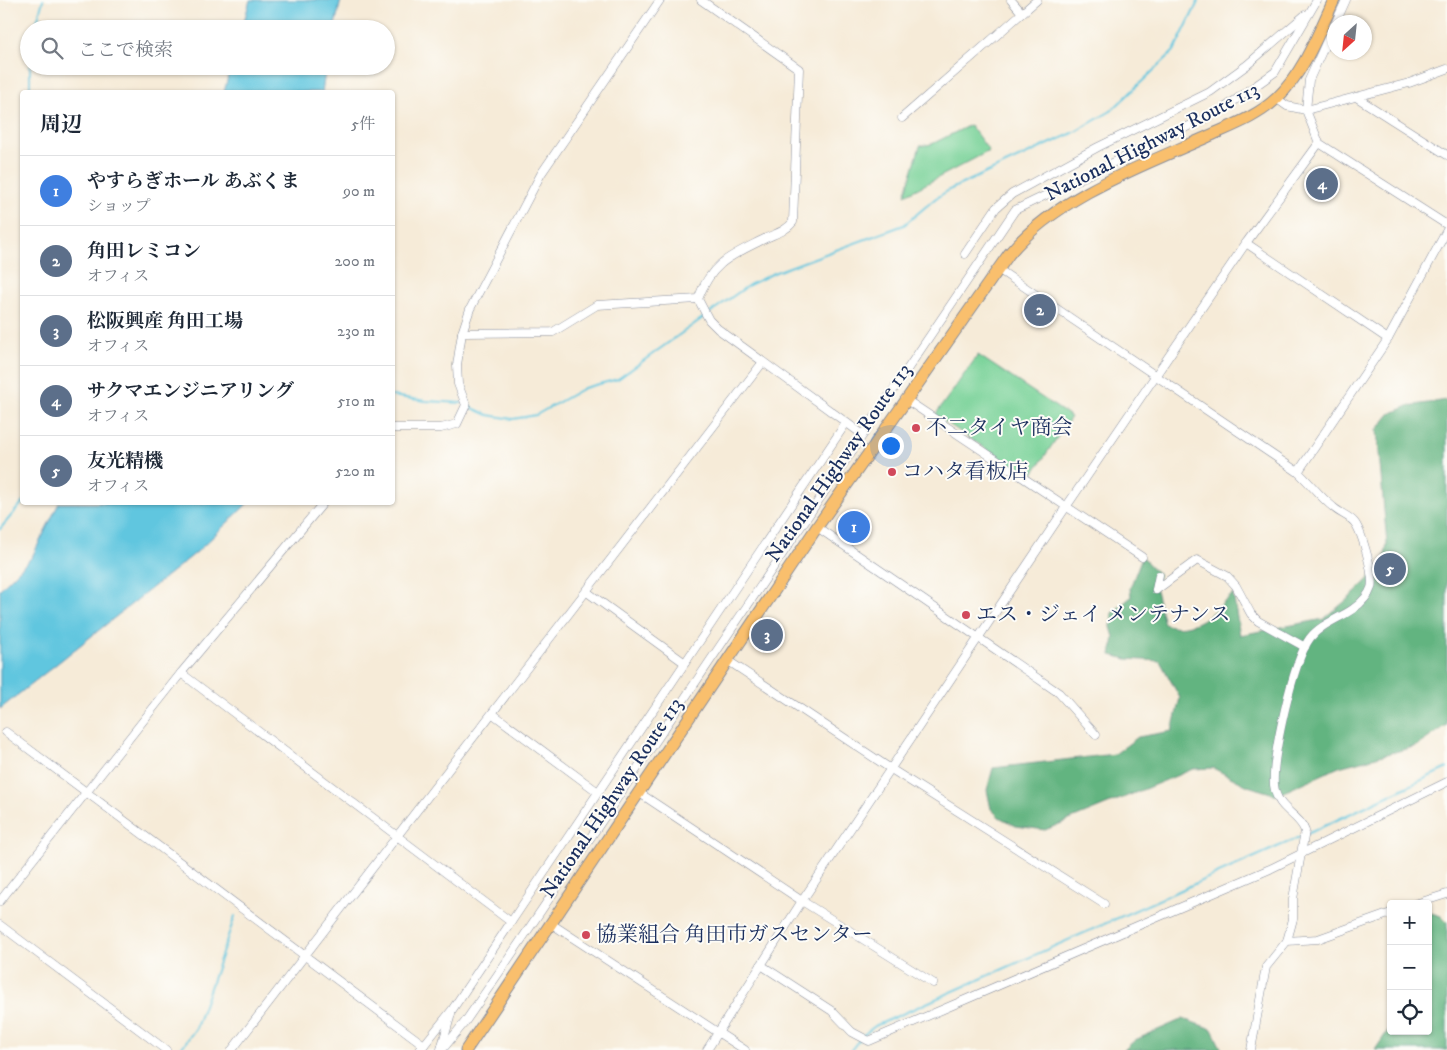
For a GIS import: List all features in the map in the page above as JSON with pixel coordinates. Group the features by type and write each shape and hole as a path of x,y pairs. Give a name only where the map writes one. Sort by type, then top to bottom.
{"highway":[{"name":"National Highway Route 113","path":"466,1050 817,527 905,399 998,268 1019,242 1057,209 1088,192 1254,115 1276,98 1302,65 1342,1"}],"street":[{"path":"395,428 441,428 457,424 466,405 458,384 457,365 462,333 470,309 541,174 660,0"},
{"path":"698,299 710,273 717,266 735,254 782,232 793,222 799,69 701,0"},
{"path":"1011,0 1022,13"},
{"path":"902,118 1037,0"},
{"path":"441,1050 465,1022 507,961 862,434 1016,210 1220,111 1275,72 1316,0"},
{"path":"1338,15 1342,1"},
{"path":"965,254 996,208 1012,194 1098,147 1210,92 1248,65 1312,9"},
{"path":"1327,41 1309,80 1306,110 1319,143 1447,225"},
{"path":"1276,98 1288,106 1306,110 1409,84 1447,69"},
{"path":"1356,97 1447,154"},
{"path":"707,1050 802,901 1066,506 1246,243 1319,143"},
{"path":"1298,472 1388,339 1447,230"},
{"path":"1246,243 1388,339"},
{"path":"998,268 1155,375 1163,378 1298,472 1333,508 1354,522 1371,572 1372,588 1364,599 1348,613 1320,628 1310,638 1294,671 1274,774 1276,791 1282,806 1303,826 1305,831 1299,856 1293,899 1294,919 1286,941 1266,967 1251,1050"},
{"path":"462,333 553,332 597,305 698,299"},
{"path":"698,299 710,320 718,329 862,434"},
{"path":"232,1050 763,362"},
{"path":"905,399 1142,557"},
{"path":"6,732 306,955 422,1047 452,1010 846,423"},
{"path":"0,901 181,673 321,505"},
{"path":"817,527 1059,693 1096,735"},
{"path":"1159,575 1156,590 1197,560 1206,567 1220,571 1236,586 1251,614 1258,621 1305,648"},
{"path":"587,592 685,663"},
{"path":"727,660 891,769 1104,904"},
{"path":"181,673 511,922"},
{"path":"493,714 598,792"},
{"path":"761,965 832,1011 852,1032 869,1041 1299,856 1304,851 1447,782"},
{"path":"638,792 802,901 933,983"},
{"path":"1428,900 1447,894"},
{"path":"1286,941 1318,939 1387,913"},
{"path":"550,924 745,1050"},
{"path":"0,925 166,1050"},
{"path":"441,1050 452,1010"}],"green space":[{"path":"970,125 989,151 905,195 920,146 932,144"},
{"path":"978,355 1071,417 1030,478 935,415"},
{"path":"1447,400 1447,725 1417,746 1339,767 1277,795 1248,786 1213,768 1193,769 1045,830 1016,826 999,817 991,809 987,790 993,768 1115,754 1138,737 1172,731 1180,698 1160,661 1127,659 1111,655 1114,637 1111,627 1112,613 1131,597 1130,588 1142,557 1159,575 1156,590 1164,624 1184,626 1193,624 1210,614 1233,594 1240,635 1324,619 1356,592 1384,562 1387,544 1377,430 1390,414 1408,406"},
{"path":"1432,913 1441,916 1447,922 1447,1050 1375,1050 1387,1032 1387,1035 1432,1035"},
{"path":"1183,1019 1212,1029 1222,1050 1124,1050 1135,1040"}],"water":[{"path":"250,0 341,0 336,20 244,20"},
{"path":"229,75 325,75 322,90 225,90"},
{"path":"58,505 246,505 197,552 0,709 0,589 32,557"}],"waterway":[{"path":"37,20 43,0"},
{"path":"708,314 749,285 776,272 904,225 936,198 951,189 1073,133 1111,111 1174,51 1199,0"},
{"path":"30,75 30,90"},
{"path":"468,406 488,415 513,419 536,415 584,388 618,379 704,317"},
{"path":"395,396 426,401 462,403"},
{"path":"0,529 20,505"},
{"path":"1307,834 1447,768"},
{"path":"862,1036 875,1026 1302,836"},
{"path":"180,1050 196,1028 235,916"},
{"path":"851,1050 859,1040"}],"place":[{"name":"サクマエンジニアリング","path":"1322,184"},
{"name":"角田レミコン","path":"1040,310"},
{"name":"不二タイヤ商会","path":"916,428"},
{"name":"コハタ看板店","path":"892,472"},
{"name":"やすらぎホール あぶくま","path":"854,527"},
{"name":"友光精機","path":"1390,569"},
{"name":"エス・ジェイ メンテナンス","path":"966,615"},
{"name":"松阪興産 角田工場","path":"767,635"},
{"name":"協業組合 角田市ガスセンター","path":"586,935"}]}
